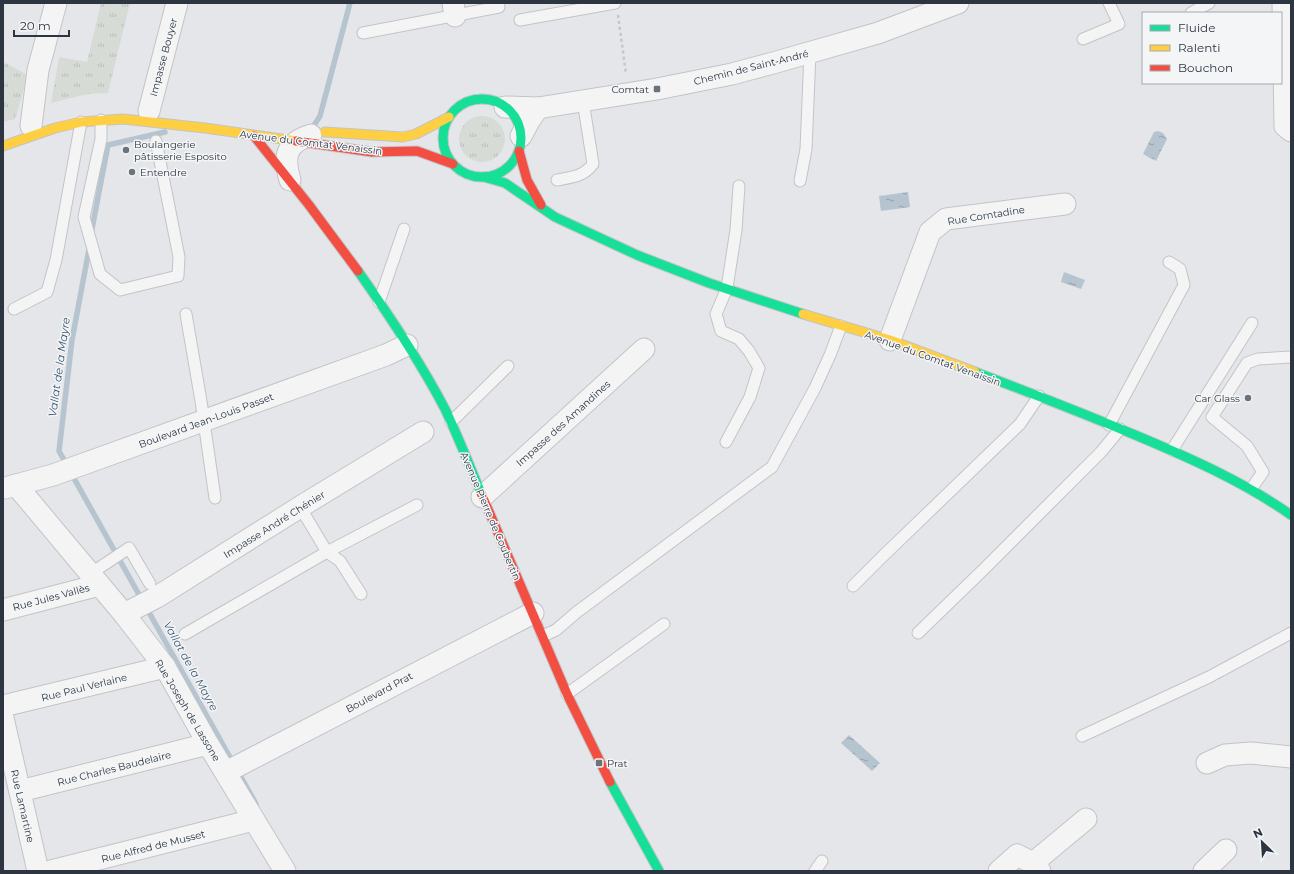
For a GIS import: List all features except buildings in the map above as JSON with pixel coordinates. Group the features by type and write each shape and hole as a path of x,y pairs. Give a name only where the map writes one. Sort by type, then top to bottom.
{"main road":[{"path":"482,99 494,101 505,107 517,120 520,143 514,161 506,169 495,175 484,177 472,176 453,164 446,153 443,141 444,128 449,117 458,107 469,101 482,99"},
{"name":"Avenue du Comtat Venaissin","path":"321,132 403,137 416,134 449,117"},
{"name":"Avenue du Comtat Venaissin","path":"3,146 55,128 81,122 123,119 205,128 254,136 296,136 372,152 417,151 453,164"},
{"name":"Avenue Pierre de Coubertin","path":"254,136 290,180 368,284 427,376 451,422 567,694 611,787 660,871"},
{"name":"Avenue du Comtat Venaissin","path":"520,143 527,180 538,202 545,211"},
{"name":"Avenue du Comtat Venaissin","path":"484,177 505,183 555,217 637,255 709,283 841,326 890,340 1039,396 1172,450 1251,489 1291,515"}],"street":[{"path":"31,126 38,70 56,3"},
{"name":"Impasse Bouyer","path":"149,111 177,3"},
{"name":"Chemin de Saint-André","path":"505,107 538,108 628,94 732,74 878,33 958,3"},
{"path":"1282,3 1285,126 1291,131"},
{"path":"520,143 529,121 538,108"},
{"path":"296,136 302,138 321,132"},
{"name":"Avenue Pierre de Coubertin","path":"290,180 286,167 286,159 296,136"},
{"name":"Rue Comtadine","path":"890,340 930,232 946,219 1065,204"},
{"name":"Boulevard Jean-Louis Passet","path":"10,487 52,475 386,356 407,345"},
{"name":"Impasse des Amandines","path":"482,496 644,349"},
{"name":"Impasse André Chénier","path":"124,614 157,597 423,432"},
{"name":"Rue Joseph de Lassone","path":"10,487 94,579 124,614 165,667 208,744 284,870"},
{"name":"Rue Jules Vallès","path":"3,610 94,579"},
{"name":"Boulevard Prat","path":"226,772 533,613"},
{"name":"Rue Paul Verlaine","path":"3,706 165,667"},
{"name":"Rue Lamartine","path":"3,718 38,871"},
{"name":"Rue Charles Baudelaire","path":"20,791 208,744"},
{"path":"1207,763 1225,755 1251,754 1291,757"},
{"path":"999,871 1017,855 1036,867 1086,819"},
{"name":"Rue Alfred de Musset","path":"51,871 254,820"},
{"path":"1204,871 1226,850"}],"lane":[{"path":"1083,39 1119,24 1109,3"},
{"path":"1193,12 1209,3"},
{"path":"520,20 617,6"},
{"path":"363,33 454,9 499,7"},
{"path":"800,181 806,149 810,53"},
{"path":"557,180 574,177 587,172 593,164 583,101"},
{"path":"101,120 101,139 84,217 100,274 120,290 178,276 179,257 156,141"},
{"path":"14,310 47,292 56,260 81,122"},
{"path":"726,442 750,397 759,368 749,351 739,339 721,330 716,314 727,288 736,230 739,186"},
{"path":"379,302 404,228"},
{"path":"1109,425 1184,285 1180,269 1169,262"},
{"path":"186,314 201,401 215,498"},
{"path":"1172,450 1252,323"},
{"path":"543,636 556,630 577,612 772,467 815,388 841,326"},
{"path":"1251,489 1263,472 1247,446 1212,417 1248,363 1258,359 1291,357"},
{"path":"451,422 508,366"},
{"path":"853,586 1020,424 1039,396"},
{"path":"918,633 1101,452 1120,429"},
{"path":"185,634 327,552 417,505"},
{"path":"300,507 327,552 340,561 361,594"},
{"path":"94,579 129,548 150,584"},
{"path":"567,694 664,624"},
{"path":"1082,736 1209,677 1291,633"},
{"path":"814,871 822,861"}],"path":[{"path":"617,6 628,94"}],"green space":[{"path":"101,3 130,3 108,93 88,94 51,103 59,57 87,62"},
{"path":"5,63 28,75 15,119 3,122 3,70"},
{"path":"482,116 495,120 501,126 505,139 501,152 495,158 482,162 469,158 463,152 459,139 463,126 469,120"}],"water":[{"path":"1158,131 1163,133 1167,139 1156,161 1143,154 1154,132"},
{"path":"908,192 910,207 881,211 879,196"},
{"path":"1064,272 1085,280 1081,289 1061,282"},
{"path":"849,735 880,763 872,771 841,743"}],"waterway":[{"name":"Vallat de la Mayre","path":"311,130 320,116 350,3"},
{"name":"Vallat de la Mayre","path":"91,234 108,145 165,132"},
{"name":"Vallat de la Mayre","path":"67,465 59,451 72,340 90,244"},
{"name":"Vallat de la Mayre","path":"71,473 142,600"},
{"name":"Vallat de la Mayre","path":"146,607 256,804"}],"traffic: fast":[{"path":"482,99 497,102 510,110 518,123 521,138 518,153 510,166 497,174 482,177 467,174 454,166 446,153 443,138 446,123 454,110 467,102 482,99"},
{"path":"484,177 505,183 555,217 637,255 709,283 803,314"},
{"path":"358,271 404,338 445,409 481,493"},
{"path":"975,372 1078,412 1179,454 1255,492 1291,515"},
{"path":"610,782 659,871"}],"traffic: slow":[{"path":"325,132 403,137 416,134 449,117"},
{"path":"3,146 55,128 81,122 123,119 205,128 296,141"},
{"path":"803,314 890,340 975,372"}],"traffic: jam":[{"path":"254,136 309,205 358,271"},
{"path":"296,141 372,152 417,151 453,164"},
{"path":"519,151 527,180 541,205"},
{"path":"481,493 567,694 610,782"}],"place":[{"name":"Comtat","path":"657,89"},
{"name":"Boulangerie pâtisserie Esposito","path":"126,150"},
{"name":"Entendre","path":"132,172"},
{"name":"Car Glass","path":"1248,398"},
{"name":"Prat","path":"599,763"}]}
